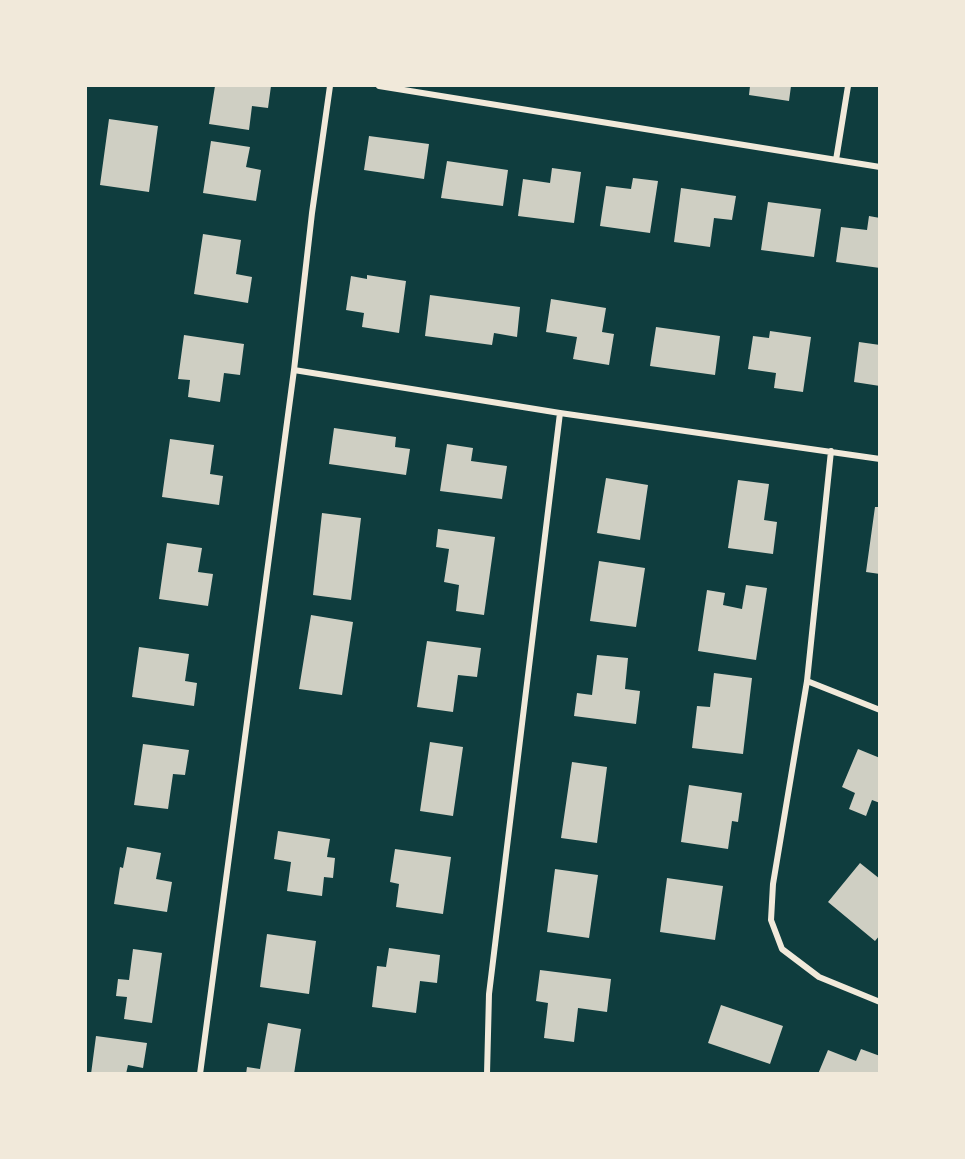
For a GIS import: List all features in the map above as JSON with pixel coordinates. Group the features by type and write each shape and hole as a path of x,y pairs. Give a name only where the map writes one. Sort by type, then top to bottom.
{"street":[{"path":"200,1074 330,86"},
{"path":"379,86 879,168"},
{"path":"836,160 848,86"},
{"path":"294,370 879,459"},
{"path":"487,1074 489,994 560,412"},
{"path":"831,451 807,681 773,884 771,920 782,949 819,976 879,1002"},
{"path":"807,681 879,710"}],"building":[{"path":"215,86 271,86 268,108 252,106 249,130 209,124"},
{"path":"750,86 791,86 789,101 749,95"},
{"path":"109,119 158,126 149,192 100,185"},
{"path":"369,136 429,144 424,179 364,170"},
{"path":"211,141 250,147 246,167 261,170 256,201 203,193"},
{"path":"447,161 508,170 503,206 441,198"},
{"path":"552,168 581,172 574,223 518,216 523,179 550,183"},
{"path":"633,178 658,181 650,233 600,226 606,186 631,189"},
{"path":"681,188 736,196 732,220 714,218 710,247 674,242"},
{"path":"768,202 821,209 814,257 761,250"},
{"path":"869,216 880,218 880,268 836,262 841,227 867,230"},
{"path":"203,234 241,240 236,274 252,277 248,303 194,294"},
{"path":"367,275 406,281 399,333 362,327 364,313 346,310 351,276 367,279"},
{"path":"430,295 520,307 517,337 494,333 492,345 425,336"},
{"path":"551,299 606,308 602,332 614,334 609,365 573,359 577,337 546,332"},
{"path":"656,327 720,336 715,375 650,366"},
{"path":"770,331 811,337 803,392 774,388 776,373 748,369 753,336 769,338"},
{"path":"184,335 244,344 240,375 224,373 220,402 188,397 190,380 178,379"},
{"path":"859,342 880,345 880,386 854,382"},
{"path":"334,428 396,437 395,447 410,449 406,475 329,464"},
{"path":"170,439 214,445 210,474 223,476 219,505 162,497"},
{"path":"447,444 473,448 471,461 507,466 502,499 440,491"},
{"path":"606,478 648,485 640,540 597,533"},
{"path":"738,480 769,484 764,520 777,522 773,554 728,548"},
{"path":"875,507 880,507 880,574 866,572"},
{"path":"322,513 361,518 351,600 313,595"},
{"path":"438,529 495,537 484,615 456,611 459,585 444,582 449,549 436,547"},
{"path":"167,543 202,548 198,572 213,574 208,606 159,599"},
{"path":"599,561 645,568 636,627 590,621"},
{"path":"746,585 767,588 756,660 698,651 707,590 725,593 723,605 742,609"},
{"path":"311,615 353,622 342,695 299,689"},
{"path":"427,641 481,648 477,677 458,675 453,712 417,707"},
{"path":"139,647 189,654 185,681 197,683 194,706 132,697"},
{"path":"597,655 628,658 625,689 640,691 636,724 574,716 577,693 592,695"},
{"path":"714,673 752,678 743,754 692,748 697,706 710,707"},
{"path":"430,742 463,747 453,816 420,811"},
{"path":"143,744 189,750 185,775 173,774 168,809 134,805"},
{"path":"858,749 880,758 880,803 872,800 866,816 849,809 855,793 842,787"},
{"path":"572,762 607,767 597,843 561,838"},
{"path":"689,785 742,793 738,822 732,821 728,849 681,842"},
{"path":"278,831 330,839 327,857 335,858 333,878 324,877 322,896 287,891 291,862 274,859"},
{"path":"127,847 161,853 156,879 172,882 167,912 114,904 120,867 123,868"},
{"path":"395,849 451,857 443,914 396,907 399,884 390,882"},
{"path":"860,863 880,879 880,935 875,941 828,902"},
{"path":"555,869 598,875 589,938 547,932"},
{"path":"667,878 723,886 715,940 660,932"},
{"path":"267,934 316,941 309,994 260,987"},
{"path":"389,948 440,955 437,983 420,981 416,1013 372,1007 377,966 386,967"},
{"path":"133,949 162,953 152,1023 124,1019 127,997 116,996 118,979 129,980"},
{"path":"540,970 611,979 607,1012 578,1008 574,1042 544,1038 548,1003 536,1001"},
{"path":"721,1005 783,1026 770,1064 708,1043"},
{"path":"268,1023 301,1029 294,1074 246,1074 247,1067 260,1069"},
{"path":"96,1036 147,1043 143,1068 128,1065 126,1074 91,1074"},
{"path":"861,1049 880,1056 879,1074 818,1074 828,1050 856,1061"}]}
